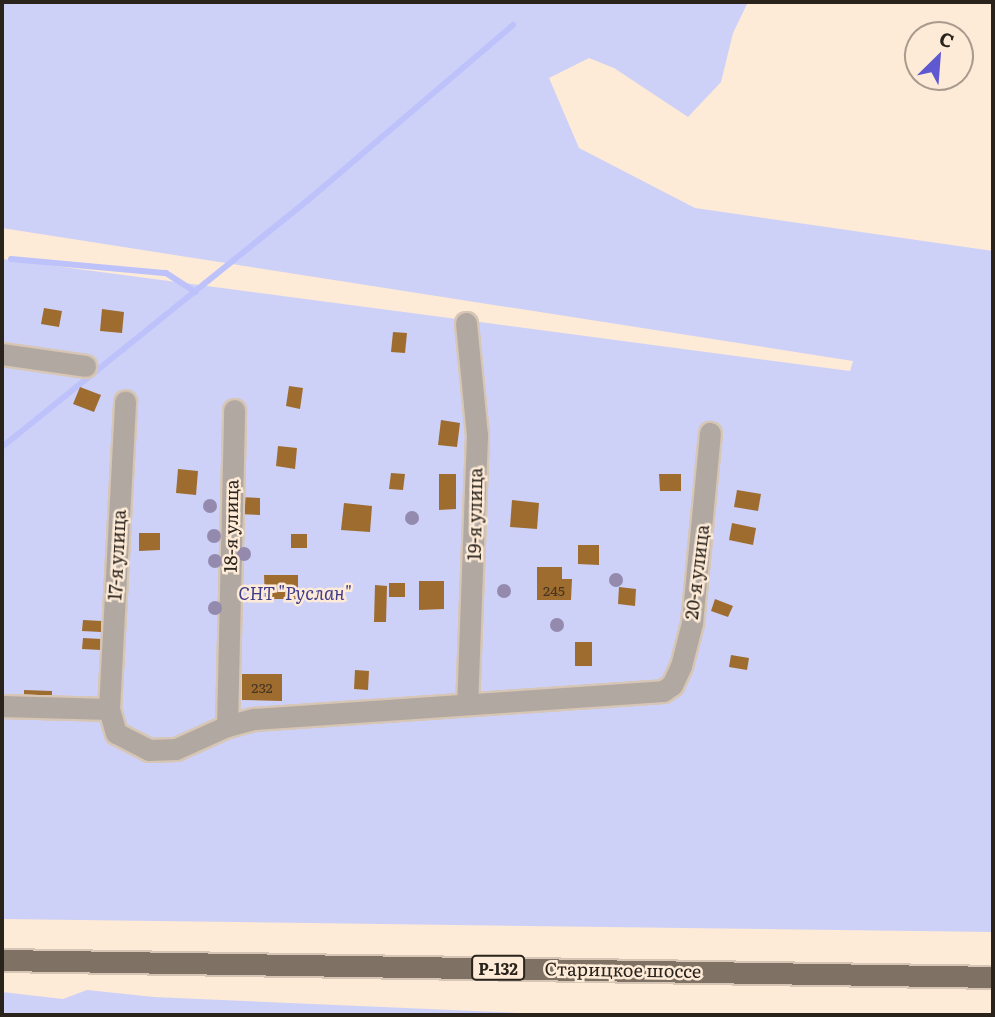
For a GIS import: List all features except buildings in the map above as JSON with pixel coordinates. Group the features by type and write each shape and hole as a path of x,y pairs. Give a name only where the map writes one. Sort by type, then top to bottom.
{"main road":[{"name":"Старицкое шоссе","path":"2,960 993,976"}],"street":[{"name":"19-я улица","path":"466,324 477,435 467,704"},
{"path":"2,355 85,366"},
{"name":"17-я улица","path":"109,709 125,401"},
{"name":"18-я улица","path":"226,726 234,410"},
{"name":"20-я улица","path":"467,704 652,693 672,685 689,634 710,433"},
{"path":"2,706 109,709 116,733 149,750 199,742 226,726 254,719 467,704"}],"green space":[{"name":"СНТ \"Руслан\"","path":"2,2 748,2 733,33 721,82 688,117 614,68 589,58 549,78 579,148 695,208 993,251 993,932 2,919 2,259 850,371 853,361 2,228"},
{"path":"87,990 154,997 565,1015 2,1015 2,992 63,999"}],"waterway":[{"path":"2,447 307,201 513,25"},
{"path":"11,259 166,273 195,292"}]}
